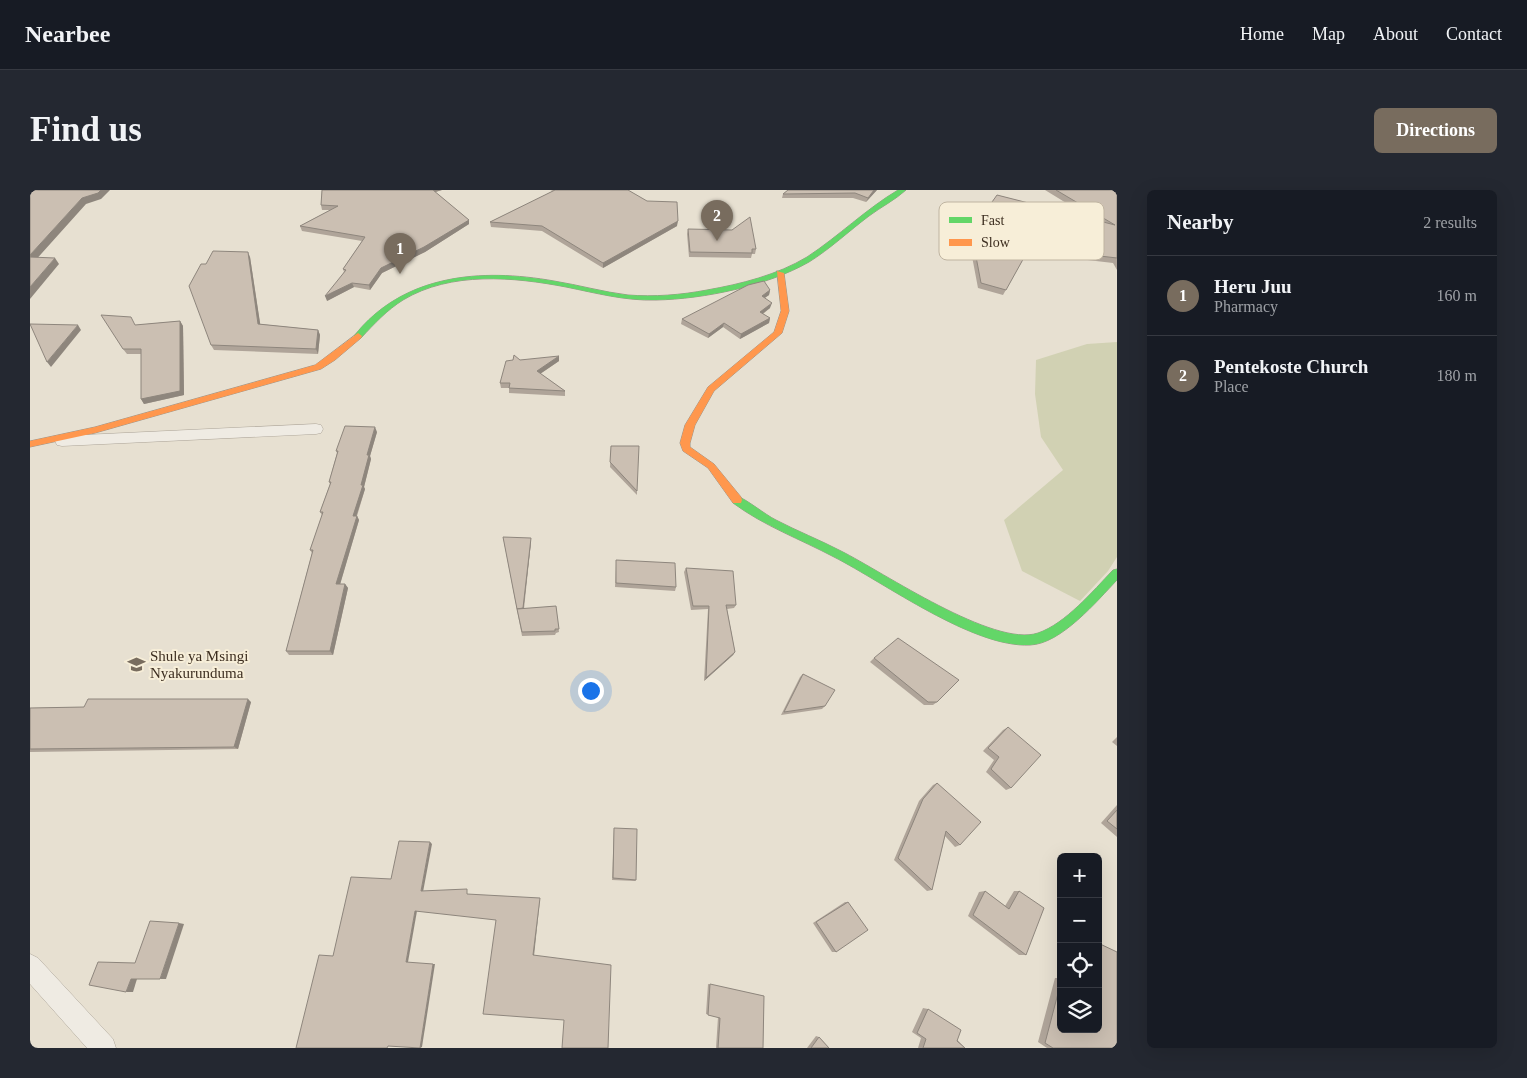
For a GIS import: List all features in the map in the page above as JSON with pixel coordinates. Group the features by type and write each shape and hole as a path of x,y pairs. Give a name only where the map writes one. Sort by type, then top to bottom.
{"street":[{"path":"34,443 95,430 318,367 339,355 375,317 392,303 423,288 478,278 509,277 546,281 617,296 654,298 695,293 780,273 822,249 880,202 903,190"},
{"path":"780,273 786,308 784,322 778,333 711,389 684,438 686,449 712,468 728,492 738,501 770,523 837,554 972,626 1008,638 1030,641 1043,637 1092,601 1117,573"}],"lane":[{"path":"34,443 316,429"},
{"path":"30,966 104,1048"}],"green space":[{"path":"1117,342 1117,557 1108,571 1080,601 1022,571 1004,520 1063,470 1041,437 1035,394 1036,360 1087,344"}],"building":[{"path":"30,190 101,190 98,193 82,198 30,255"},
{"path":"322,190 433,190 469,220 424,247 381,268 369,285 352,283 325,296 346,270 343,269 365,237 300,226 338,206 321,205"},
{"path":"555,190 628,190 647,201 677,202 678,221 603,263 542,226 490,222"},
{"path":"788,190 874,190 868,198 855,193 783,194"},
{"path":"1056,190 1117,190 1117,258 1104,256 1104,222 1115,225 1104,218 1104,202 1076,202"},
{"path":"997,195 1025,202 992,202"},
{"path":"750,217 756,249 752,249 752,253 690,252 688,229 732,230"},
{"path":"213,251 248,252 258,324 318,330 316,349 211,345 189,286 201,264 206,264"},
{"path":"30,257 55,258 30,287"},
{"path":"977,260 1023,260 1006,290 981,283"},
{"path":"764,281 770,290 762,296 772,303 760,312 770,318 741,334 724,323 709,334 682,319 748,285"},
{"path":"101,315 131,317 135,325 180,321 180,391 141,399 141,349 123,349"},
{"path":"30,324 78,325 47,362"},
{"path":"514,355 520,360 559,356 537,371 565,391 509,388 510,383 500,383 506,361 513,360"},
{"path":"345,426 375,427 367,455 369,455 361,485 363,485 353,516 357,516 336,584 345,584 330,651 286,651 313,550 310,550 323,512 320,512 331,482 329,482 338,451 336,451"},
{"path":"611,446 639,446 637,491 610,462"},
{"path":"503,537 531,538 523,608 517,609"},
{"path":"616,560 675,563 676,587 616,583"},
{"path":"686,568 733,571 736,605 726,605 735,652 706,678 709,606 693,606"},
{"path":"556,606 559,629 555,629 555,631 522,632 517,609"},
{"path":"898,638 959,680 937,702 928,702 874,658"},
{"path":"803,674 835,690 825,706 784,712"},
{"path":"88,699 248,699 234,747 30,749 30,708 84,707"},
{"path":"1008,727 1041,755 1011,788 991,769 999,757 988,748"},
{"path":"937,783 981,822 960,845 946,831 932,890 898,858 923,799"},
{"path":"1117,810 1117,829 1107,821"},
{"path":"614,828 637,829 636,880 613,878"},
{"path":"399,841 430,842 421,891 467,889 467,894 540,898 533,955 611,965 608,1048 562,1048 564,1020 483,1014 496,920 415,911 406,962 433,964 420,1048 388,1046 387,1048 296,1048 319,955 333,956 351,877 391,879"},
{"path":"985,891 1009,909 1019,891 1044,908 1026,955 973,915"},
{"path":"848,902 868,930 836,952 816,922"},
{"path":"150,921 179,923 160,979 131,979 126,992 89,985 98,962 135,963"},
{"path":"1102,945 1117,952 1117,1048 1053,1048 1045,1043 1057,997 1057,1033 1102,1033"},
{"path":"710,984 764,996 763,1048 718,1048 720,1018 708,1015"},
{"path":"928,1009 961,1030 957,1041 965,1048 923,1048 926,1039 917,1033"},
{"path":"819,1037 829,1048 811,1048"}],"traffic: fast":[{"path":"358,336 387,308 407,295 442,282 461,279 480,277 518,278 555,283 617,296 646,298 688,295 747,283 773,276 808,259 878,206 903,190"},
{"path":"737,500 773,524 838,554 933,608 986,632 1010,638 1031,640 1053,631 1077,613 1117,573"}],"traffic: slow":[{"path":"737,500 711,466 686,449 685,443 690,425 711,389 778,333 785,311 780,273"},
{"path":"30,444 95,430 318,367 358,336"}],"place":[{"name":"Pentekoste Church","path":"717,241"},
{"name":"Heru Juu","path":"400,274"},
{"name":"Shule ya Msingi Nyakurunduma","path":"136,665"}]}
